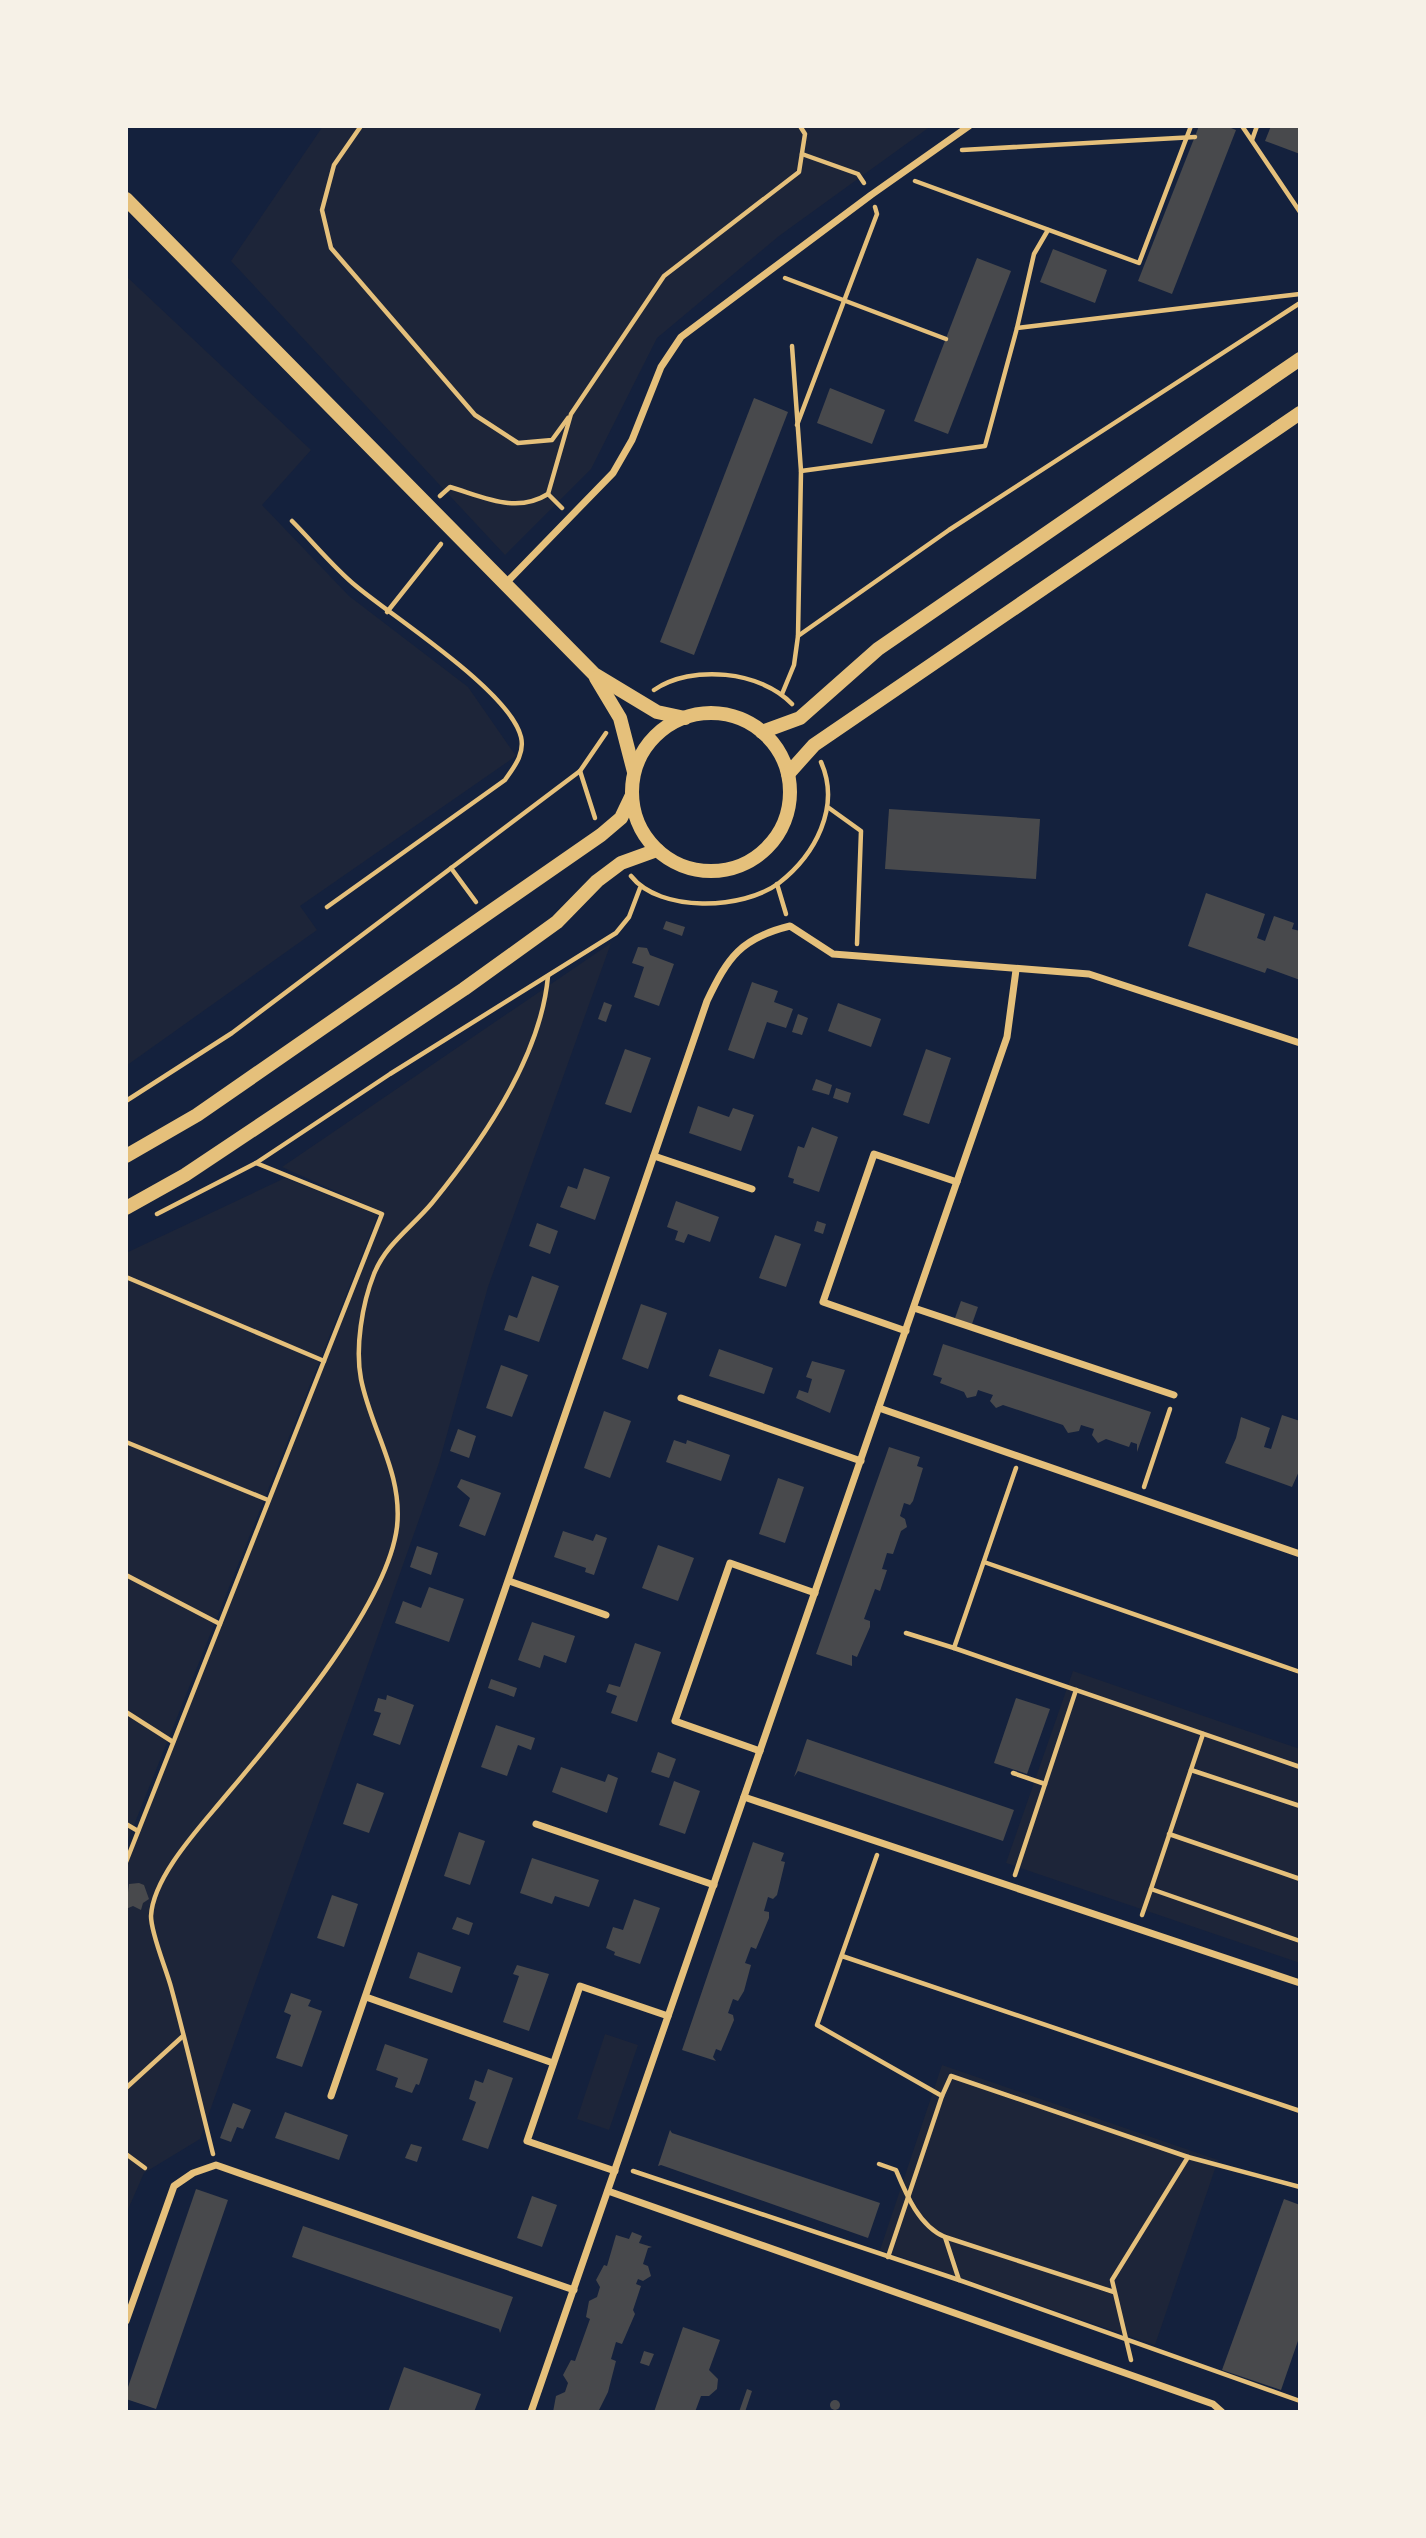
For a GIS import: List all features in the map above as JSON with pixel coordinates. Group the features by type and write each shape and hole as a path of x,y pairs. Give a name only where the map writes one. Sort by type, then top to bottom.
{"main road":[{"path":"126,199 594,674 620,718 634,774"},
{"path":"762,732 800,718 878,649 1300,359"},
{"path":"788,774 814,745 1300,413"},
{"path":"594,674 657,712 685,718 717,714 741,720 762,732 782,758 788,774 790,797 786,818 775,838 760,855 741,866 719,871 696,870 675,863 657,850 640,825 632,795"},
{"path":"126,1156 197,1115 601,835 621,818 632,795 634,774 641,756 652,740 667,727 685,718"},
{"path":"126,1208 185,1175 464,989 557,922 597,881 621,863 657,850"}],"street":[{"path":"505,584 613,473 632,440 661,367 681,338 871,195 969,126"},
{"path":"331,2096 707,1001 734,953 762,933 790,926 834,954 1089,974 1300,1044"},
{"path":"531,2412 1007,1037 1016,970"},
{"path":"906,1331 823,1302 874,1154 957,1182"},
{"path":"654,1156 752,1189"},
{"path":"914,1308 1174,1395"},
{"path":"681,1398 861,1461"},
{"path":"879,1408 1300,1554"},
{"path":"760,1751 675,1721 684,1695 730,1563 815,1593"},
{"path":"509,1581 606,1615"},
{"path":"744,1797 1300,1983"},
{"path":"536,1824 714,1885"},
{"path":"615,2171 527,2141 553,2063 580,1986 668,2016"},
{"path":"366,1997 553,2063"},
{"path":"126,2320 174,2186 193,2174 216,2165 574,2290"},
{"path":"608,2191 1213,2404 1222,2412"}],"path":[{"path":"361,126 334,165 322,210 331,248 475,415 518,443 552,440 664,276 799,172 805,134 800,126"},
{"path":"901,176 1139,263 1191,126"},
{"path":"1242,126 1300,212"},
{"path":"1252,141 1257,126"},
{"path":"935,151 1195,137"},
{"path":"797,425 877,215 871,195 858,174 802,154"},
{"path":"801,471 985,446 1034,254 1048,230"},
{"path":"771,272 946,339"},
{"path":"1017,328 1300,294"},
{"path":"798,636 949,530 1300,303"},
{"path":"782,694 794,665 798,636 801,471 792,345"},
{"path":"429,507 450,487 513,504 531,504 548,494 571,414"},
{"path":"292,521 352,583 387,612 433,643 497,699 521,736 520,758 505,780 327,907"},
{"path":"387,612 452,530"},
{"path":"648,695 658,687 702,674 732,675 764,684 782,694 793,705"},
{"path":"126,1101 232,1033 580,771 608,730"},
{"path":"627,872 640,888 671,901 696,904 743,899 777,884 808,855 829,808 827,776 820,760"},
{"path":"580,771 597,822"},
{"path":"829,808 861,831 856,956"},
{"path":"451,868 477,903"},
{"path":"777,884 790,926"},
{"path":"150,1218 256,1163 390,1073 616,933 629,917 640,888"},
{"path":"216,2165 151,1916 164,1876 185,1844 297,1710 371,1598 397,1527 396,1486 361,1379 361,1331 372,1277 386,1249 417,1221 473,1154 514,1079 540,1014 548,976"},
{"path":"126,1862 382,1214 256,1163"},
{"path":"126,1277 324,1361"},
{"path":"1140,1499 1174,1395"},
{"path":"126,1442 268,1500"},
{"path":"954,1648 1020,1457"},
{"path":"984,1562 1300,1672"},
{"path":"126,1575 220,1624"},
{"path":"906,1633 1300,1767"},
{"path":"1012,1886 1076,1690"},
{"path":"126,1712 173,1742"},
{"path":"1142,1915 1203,1734"},
{"path":"1191,1770 1300,1807"},
{"path":"1013,1773 1045,1784"},
{"path":"126,1824 138,1831"},
{"path":"1169,1834 1300,1879"},
{"path":"882,1842 817,2025 942,2096"},
{"path":"1151,1889 1300,1941"},
{"path":"842,1956 1300,2111"},
{"path":"126,2088 183,2036"},
{"path":"888,2257 951,2076 1188,2157 1300,2187"},
{"path":"126,2154 145,2168"},
{"path":"1135,2376 1112,2280 1188,2157"},
{"path":"879,2164 896,2170 907,2198 933,2232 1115,2292"},
{"path":"633,2171 959,2280 1300,2401"},
{"path":"945,2236 959,2280"}],"shaded area":[{"path":"323,126 931,126 779,236 657,338 591,469 505,555 231,261"},
{"path":"126,276 311,450 262,505 349,596 468,687 516,756 300,906 317,930 126,1066"},
{"path":"611,943 488,1287 439,1463 200,2139 144,2173 126,2214 126,1854 384,1213 282,1167"},
{"path":"285,1178 378,1215 126,1845 126,1253"},
{"path":"1073,1671 1300,1749 1300,1963 1006,1863"},
{"path":"605,2034 638,2045 609,2130 577,2119"},
{"path":"942,2065 1218,2160 1155,2345 880,2250"}],"building":[{"path":"1199,126 1226,126 1236,130 1172,294 1138,281"},
{"path":"1271,126 1300,126 1300,154 1265,141"},
{"path":"1053,249 1107,270 1095,303 1040,282"},
{"path":"977,258 1011,271 948,434 914,421"},
{"path":"830,388 885,410 872,444 817,423"},
{"path":"754,398 788,412 694,655 660,642"},
{"path":"889,809 1040,819 1036,879 885,869"},
{"path":"1206,893 1265,914 1257,938 1265,941 1274,916 1294,923 1292,929 1300,931 1300,980 1267,968 1265,973 1188,946"},
{"path":"666,921 685,927 682,936 663,929"},
{"path":"638,947 647,948 650,955 674,964 659,1006 634,997 644,967 632,963"},
{"path":"752,982 778,991 774,1002 793,1009 786,1028 767,1022 754,1059 728,1050"},
{"path":"604,1002 612,1005 606,1022 598,1019"},
{"path":"838,1003 881,1019 871,1047 828,1031"},
{"path":"798,1014 808,1018 802,1035 792,1032"},
{"path":"625,1049 651,1058 631,1113 605,1104"},
{"path":"926,1049 951,1058 929,1124 903,1115"},
{"path":"816,1079 832,1085 829,1095 812,1090"},
{"path":"836,1088 851,1093 848,1103 833,1098"},
{"path":"698,1106 729,1117 733,1108 754,1115 741,1151 689,1133"},
{"path":"812,1127 838,1137 819,1192 793,1183 794,1179 788,1177 798,1146 804,1148"},
{"path":"584,1168 610,1177 595,1220 560,1207 568,1186 577,1189"},
{"path":"676,1201 719,1217 710,1242 688,1234 684,1243 675,1240 678,1231 667,1227"},
{"path":"817,1221 826,1224 823,1234 814,1231"},
{"path":"537,1223 558,1231 550,1254 529,1246"},
{"path":"775,1235 801,1244 786,1287 759,1278"},
{"path":"532,1276 559,1286 539,1342 504,1330 509,1315 517,1318"},
{"path":"961,1301 978,1307 972,1324 955,1318"},
{"path":"641,1304 667,1313 648,1369 622,1359"},
{"path":"943,1344 1151,1412 1137,1452 1137,1444 1131,1442 1129,1447 1106,1439 1098,1443 1092,1435 1094,1429 1081,1425 1079,1431 1068,1433 1063,1425 1003,1405 996,1408 990,1401 993,1395 978,1390 976,1396 967,1398 964,1392 940,1383 942,1378 933,1375"},
{"path":"719,1349 773,1368 764,1394 709,1376"},
{"path":"812,1361 845,1370 830,1413 796,1398 799,1390 808,1393 812,1379 806,1377"},
{"path":"501,1365 528,1375 512,1417 486,1408"},
{"path":"604,1411 631,1421 610,1478 584,1468"},
{"path":"1282,1415 1300,1421 1300,1469 1292,1487 1225,1463 1236,1438 1241,1417 1270,1428 1264,1447 1271,1449"},
{"path":"458,1429 476,1436 469,1458 450,1451"},
{"path":"674,1440 686,1444 687,1440 730,1455 721,1481 666,1462"},
{"path":"889,1447 920,1457 917,1466 923,1468 913,1501 910,1505 904,1503 900,1516 905,1519 907,1527 901,1531 893,1554 887,1553 882,1569 887,1570 880,1591 875,1589 864,1619 870,1621 870,1627 857,1657 852,1655 852,1666 816,1654"},
{"path":"778,1478 804,1487 785,1543 759,1534"},
{"path":"461,1479 501,1493 485,1536 459,1526 470,1498 457,1487"},
{"path":"563,1531 593,1541 596,1534 607,1538 594,1575 585,1572 586,1568 554,1557"},
{"path":"658,1545 694,1558 678,1601 642,1588"},
{"path":"417,1546 438,1553 431,1575 410,1567"},
{"path":"429,1587 464,1599 449,1642 395,1623 403,1601 421,1608"},
{"path":"532,1622 575,1636 566,1663 544,1655 540,1668 518,1660"},
{"path":"635,1643 661,1652 637,1722 611,1713 617,1696 606,1692 609,1684 620,1687"},
{"path":"491,1679 517,1688 514,1697 488,1688"},
{"path":"387,1695 414,1705 400,1745 373,1735 381,1713 374,1711 378,1698 386,1700"},
{"path":"1016,1698 1050,1709 1027,1774 994,1763"},
{"path":"496,1725 535,1738 531,1750 518,1745 507,1776 481,1767"},
{"path":"807,1739 1014,1810 1003,1841 798,1771 794,1777"},
{"path":"658,1752 676,1759 669,1778 651,1772"},
{"path":"561,1767 605,1782 608,1774 618,1778 607,1813 552,1792"},
{"path":"674,1781 700,1791 685,1834 659,1825"},
{"path":"357,1783 384,1793 369,1833 343,1824"},
{"path":"459,1832 485,1841 470,1885 444,1876"},
{"path":"753,1842 784,1853 781,1861 785,1862 777,1895 773,1899 768,1897 764,1911 769,1912 769,1918 756,1949 751,1947 745,1963 751,1965 744,1991 738,2001 733,1999 728,2013 733,2015 734,2020 721,2051 716,2049 713,2057 716,2061 682,2050"},
{"path":"532,1858 599,1880 589,1907 555,1896 552,1904 520,1893"},
{"path":"129,1884 144,1885 149,1899 143,1903 141,1910 133,1906 126,1909"},
{"path":"332,1895 358,1904 344,1947 317,1938"},
{"path":"634,1899 660,1908 640,1964 614,1955 615,1952 606,1948 613,1927 623,1930"},
{"path":"457,1917 473,1923 469,1935 452,1929"},
{"path":"418,1952 461,1967 452,1993 409,1978"},
{"path":"517,1965 549,1974 529,2031 503,2022 519,1976 513,1974"},
{"path":"291,1993 311,2000 308,2006 322,2011 302,2067 276,2058 291,2015 284,2012"},
{"path":"385,2044 428,2059 419,2085 416,2084 412,2093 395,2087 398,2078 376,2070"},
{"path":"488,2069 513,2078 488,2149 462,2140 476,2102 469,2099 475,2080 483,2083"},
{"path":"233,2103 251,2110 243,2129 237,2127 231,2142 220,2138"},
{"path":"285,2112 348,2135 339,2160 275,2138"},
{"path":"670,2130 672,2133 880,2203 868,2238 658,2166"},
{"path":"411,2144 422,2147 417,2162 405,2158"},
{"path":"196,2189 228,2200 156,2409 126,2399 126,2393"},
{"path":"532,2196 557,2205 542,2247 517,2238"},
{"path":"1284,2199 1300,2205 1300,2335 1281,2390 1222,2370"},
{"path":"303,2226 513,2297 500,2333 499,2329 292,2257"},
{"path":"632,2232 642,2236 639,2243 652,2247 648,2248 643,2264 648,2266 651,2276 643,2281 638,2279 636,2284 641,2286 633,2310 635,2314 622,2344 616,2342 611,2359 616,2361 608,2392 598,2412 553,2412 556,2396 565,2392 568,2383 563,2375 571,2360 575,2361 590,2319 586,2317 589,2301 597,2297 600,2287 596,2280 604,2265 607,2266 616,2235 629,2239"},
{"path":"683,2327 720,2340 709,2370 718,2379 717,2389 709,2396 701,2396 695,2412 654,2412"},
{"path":"644,2351 654,2354 649,2366 640,2363"},
{"path":"404,2367 481,2394 474,2412 388,2412"},
{"path":"747,2389 752,2391 745,2412 739,2412"},
{"path":"835,2400 839,2401 839,2409 835,2410 831,2409 830,2405 831,2401"}]}
